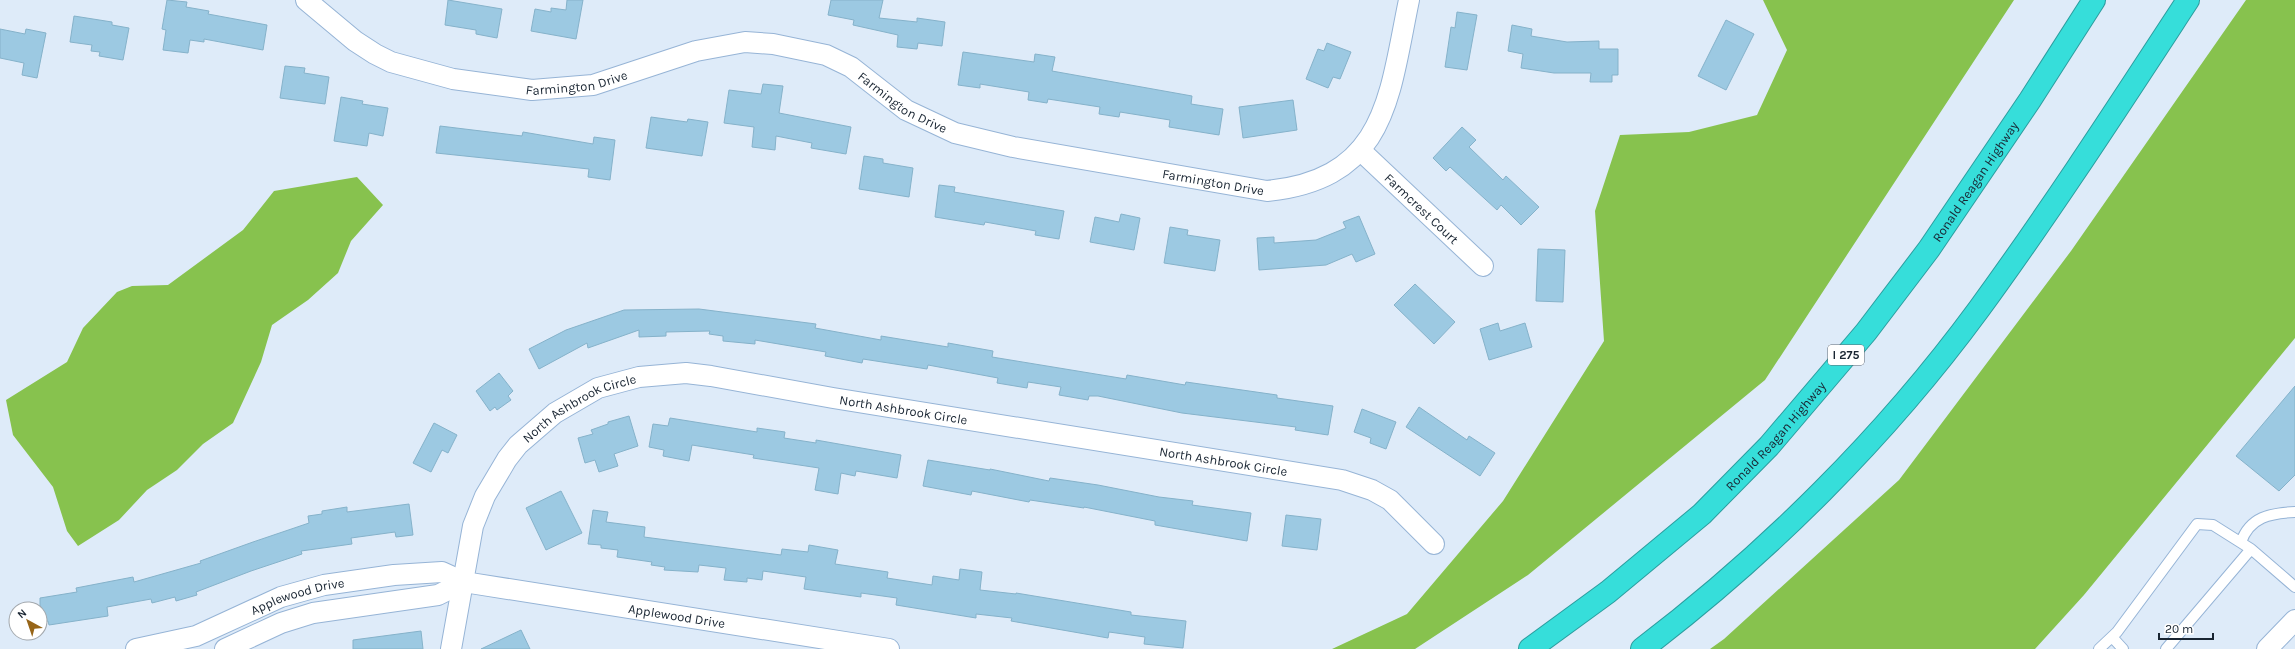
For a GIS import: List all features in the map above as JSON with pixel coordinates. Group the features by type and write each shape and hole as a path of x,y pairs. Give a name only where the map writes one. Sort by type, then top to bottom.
{"highway":[{"name":"Ronald Reagan Highway","path":"1530,649 1608,592 1702,514 1768,446 1866,332 1929,249 2030,100 2094,0"},
{"path":"1642,649 1689,613 1811,501 1867,444 1923,380 1988,297 2105,127 2188,0"}],"street":[{"name":"Farmington Drive","path":"306,0 355,41 375,54 392,62 453,79 532,90 593,85 703,50 745,42 773,44 826,55 851,67 906,110 922,119 956,133 1013,147 1266,191 1306,185 1325,176 1360,150 1382,116 1388,100 1409,0"},
{"name":"Farmcrest Court","path":"1360,150 1483,266"},
{"name":"North Ashbrook Circle","path":"451,649 473,526 485,496 518,445 555,413 598,388 639,377 663,374 686,373 711,376 841,400 1342,480 1372,490 1390,500 1434,544"},
{"name":"Applewood Drive","path":"145,648 196,636 281,597 324,585 394,574 442,572 464,582 889,649"},
{"name":"Applewood Drive","path":"225,649 281,623 312,613 438,595 464,582"},
{"path":"2267,649 2295,620"}],"lane":[{"path":"2241,542 2244,534 2254,521 2265,515 2295,512"},
{"path":"2099,649 2112,637 2197,524 2213,525 2241,542 2295,587"},
{"path":"2166,649 2251,549"},
{"path":"2112,637 2123,649"}],"green space":[{"path":"1763,0 2014,0 1765,380 1528,575 1415,649 1332,649 1407,614 1503,501 1604,341 1595,211 1620,135 1689,132 1757,115 1787,50"},
{"path":"2246,0 2295,0 2295,338 2084,595 2035,649 1710,649 1724,639 1899,480 2071,251"},
{"path":"357,177 383,205 351,241 338,273 308,300 272,325 261,362 233,423 203,444 177,470 147,490 119,520 78,546 67,531 53,487 13,435 6,400 67,362 83,328 117,292 132,286 168,285 243,230 274,191"}],"building":[{"path":"167,0 187,2 186,7 209,11 208,14 267,25 263,50 204,39 204,42 190,40 188,53 163,50 166,30 162,29"},
{"path":"448,0 502,9 497,38 476,34 476,30 445,25"},
{"path":"567,0 583,0 576,39 531,31 535,9 551,12 551,8 566,10"},
{"path":"831,0 883,0 879,18 917,22 917,18 945,22 942,46 918,43 917,49 897,47 898,35 853,25 854,20 828,15"},
{"path":"1457,12 1477,15 1467,70 1445,67 1451,27 1455,28"},
{"path":"74,16 112,22 112,25 129,28 123,60 99,56 100,52 91,51 92,45 70,42"},
{"path":"1726,20 1754,34 1726,90 1698,76"},
{"path":"1512,25 1532,29 1531,36 1567,42 1599,41 1599,49 1618,49 1618,75 1612,75 1612,82 1590,82 1591,73 1554,73 1521,68 1523,54 1508,51"},
{"path":"0,29 25,34 26,29 46,33 37,78 22,75 24,63 0,58"},
{"path":"1327,43 1351,52 1340,79 1333,77 1328,88 1306,79 1318,49 1324,51"},
{"path":"963,52 1034,62 1035,54 1055,57 1052,71 1192,96 1191,104 1223,109 1219,135 1169,127 1170,120 1120,112 1119,117 1099,114 1100,107 1048,99 1047,103 1028,100 1029,92 980,84 980,88 958,85"},
{"path":"285,66 305,68 304,73 329,77 325,104 280,98"},
{"path":"763,84 783,86 779,113 851,127 846,154 811,148 812,143 776,136 775,150 752,147 754,127 724,123 729,90 761,94"},
{"path":"341,97 363,101 362,104 388,108 383,136 369,133 367,146 334,141"},
{"path":"1293,100 1297,130 1243,138 1239,107"},
{"path":"651,117 687,122 688,119 708,122 702,156 646,148"},
{"path":"440,126 522,136 523,132 593,144 594,137 615,140 610,180 588,177 589,169 436,153"},
{"path":"1462,127 1476,140 1469,147 1503,180 1506,176 1539,207 1521,225 1501,205 1497,210 1450,167 1446,171 1433,158"},
{"path":"864,156 883,159 883,163 913,168 909,197 859,189"},
{"path":"939,185 955,187 954,192 1064,211 1059,239 1035,235 1036,231 985,222 984,225 935,217"},
{"path":"1121,214 1140,218 1134,250 1090,242 1095,217 1119,222"},
{"path":"1359,216 1375,254 1356,262 1352,254 1326,265 1259,270 1257,238 1274,237 1274,243 1316,240 1346,228 1343,222"},
{"path":"1170,227 1188,230 1187,235 1220,240 1215,271 1164,263"},
{"path":"1538,249 1565,250 1563,302 1536,301"},
{"path":"1415,284 1455,322 1434,344 1394,305"},
{"path":"699,309 816,324 815,328 881,340 881,336 948,347 948,343 993,351 992,357 1126,379 1127,375 1185,385 1186,382 1277,395 1277,398 1333,406 1328,435 1295,430 1296,427 1182,413 1098,396 1089,396 1088,400 1059,395 1061,387 1028,382 1027,388 997,383 998,378 928,365 927,369 863,359 862,363 825,356 826,352 755,340 755,344 723,341 723,336 709,334 710,331 666,332 666,336 639,337 639,330 588,348 587,343 539,369 529,349 566,330 624,310"},
{"path":"1498,323 1500,331 1525,323 1532,347 1489,360 1480,329"},
{"path":"499,373 513,391 508,396 511,400 497,410 495,407 490,411 476,391"},
{"path":"2295,386 2295,475 2279,491 2236,456"},
{"path":"1419,407 1467,440 1469,436 1495,453 1480,476 1406,427"},
{"path":"1362,409 1396,422 1386,449 1370,443 1371,438 1354,432"},
{"path":"629,416 638,446 614,454 618,466 599,472 595,460 585,463 578,438 593,434 591,430 608,424 608,422"},
{"path":"670,418 757,432 757,428 785,432 784,438 816,443 816,440 901,455 897,478 856,471 855,476 841,473 838,494 815,490 819,468 753,458 754,455 692,445 689,461 663,456 664,450 649,447 653,424 668,426"},
{"path":"434,423 457,435 448,453 442,450 431,472 413,463"},
{"path":"928,460 990,469 1049,481 1050,478 1098,485 1159,497 1193,501 1192,505 1251,513 1247,541 1155,525 1155,521 1084,507 1030,500 1029,502 972,491 971,495 923,486"},
{"path":"561,491 582,533 546,550 526,508"},
{"path":"409,504 413,535 396,537 395,532 351,538 352,544 301,551 302,554 251,571 196,592 197,595 176,601 175,597 152,603 151,599 107,607 108,616 49,625 48,601 40,601 40,598 77,592 76,588 133,577 134,582 201,563 200,561 309,523 308,516 322,514 322,511 347,507 347,512"},
{"path":"593,510 608,512 606,522 645,527 644,537 781,555 782,549 808,552 809,545 838,550 835,564 888,572 887,578 932,585 933,576 959,580 960,569 982,572 980,590 1016,593 1131,612 1131,615 1186,621 1183,648 1144,644 1145,637 1109,632 1108,638 1011,621 1012,618 976,614 976,618 896,605 897,598 861,593 861,597 804,589 806,577 763,571 762,580 747,578 747,582 724,580 726,568 699,565 698,572 664,570 665,567 651,565 652,562 617,557 618,550 601,548 601,545 588,544"},
{"path":"1286,515 1321,519 1317,550 1282,546"},
{"path":"521,630 530,649 481,649"},
{"path":"421,631 423,649 353,649 353,640"}]}
